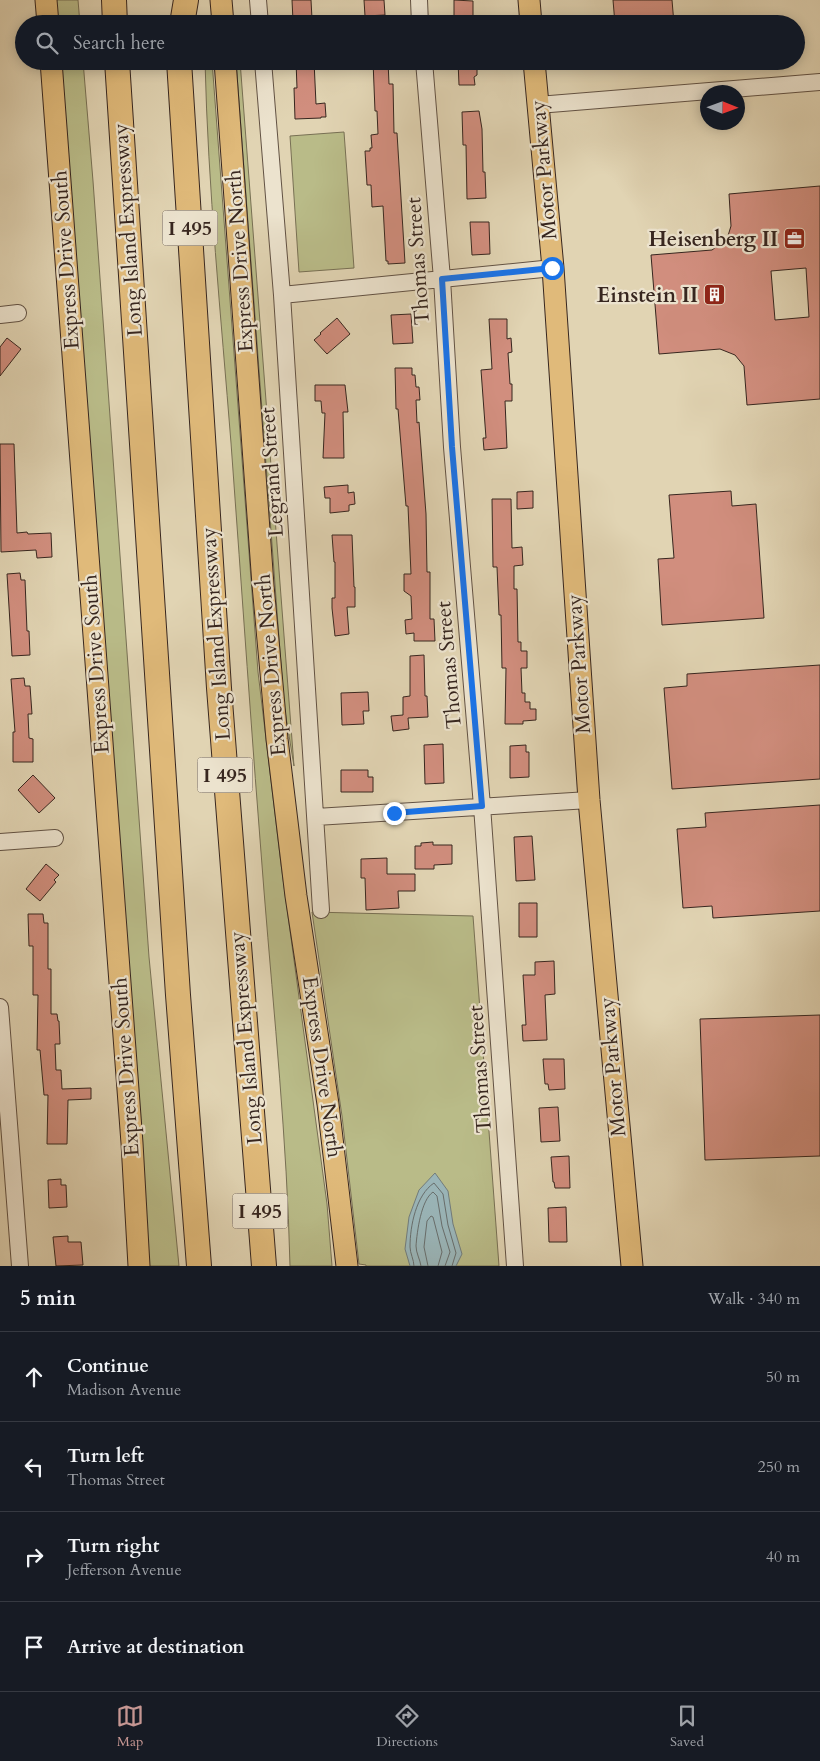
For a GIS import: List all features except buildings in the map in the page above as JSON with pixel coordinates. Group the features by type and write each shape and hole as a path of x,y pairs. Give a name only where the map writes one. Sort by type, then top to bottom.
{"highway":[{"path":"114,0 115,15"},
{"path":"174,0 175,15"},
{"path":"184,15 186,0"},
{"name":"Long Island Expressway","path":"119,70 178,995 199,1266"},
{"name":"Long Island Expressway","path":"180,70 219,688 264,1266"}],"main road":[{"path":"46,0 47,15"},
{"path":"221,0 222,15"},
{"path":"529,0 530,15"},
{"name":"Express Drive South","path":"52,70 133,1151 139,1266"},
{"name":"Express Drive North","path":"226,70 278,748 296,896 330,1113 347,1266"},
{"name":"Motor Parkway","path":"535,70 552,268 589,800 632,1266"}],"street":[{"path":"258,0 259,15"},
{"path":"418,0 419,15"},
{"name":"Legrand Street","path":"264,70 282,295 321,910"},
{"name":"Thomas Street","path":"425,70 442,279 452,447 482,806 515,1266"},
{"path":"538,105 820,82"},
{"path":"282,295 552,268"},
{"path":"0,315 18,313"},
{"path":"316,817 589,800"},
{"path":"0,842 55,838"},
{"path":"0,1007 20,1266"}],"green space":[{"path":"54,0 78,0 79,15 55,15"},
{"path":"60,70 84,70 149,957 179,1266 143,1266"},
{"path":"205,70 213,70 258,672 281,864 327,1204 332,1266 290,1266 283,1125 219,300"},
{"path":"237,70 241,70 294,766 284,705"},
{"path":"344,132 354,268 299,272 290,136"},
{"path":"312,912 473,916 499,1266 366,1266 359,1264 342,1116"}],"water":[{"path":"435,1173 448,1191 453,1224 462,1254 456,1266 410,1266 405,1249 409,1217 419,1190"}],"place":[{"name":"Heisenberg II","path":"794,239"},
{"name":"Einstein II","path":"714,295"}],"route":[{"path":"394,813 482,806 452,447 442,279 552,268"}]}
